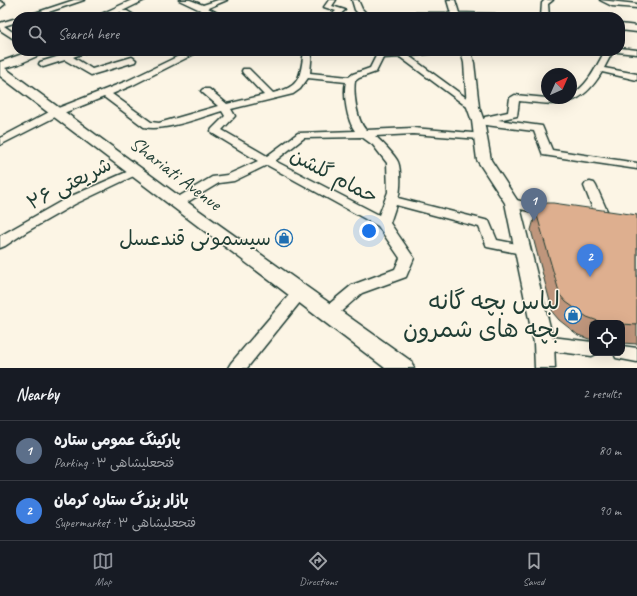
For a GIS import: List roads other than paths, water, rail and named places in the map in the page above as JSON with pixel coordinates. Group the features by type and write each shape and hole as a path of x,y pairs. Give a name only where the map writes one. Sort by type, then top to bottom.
{"main road":[{"path":"129,12 144,1"},
{"path":"115,12 144,1"},
{"path":"1,70 8,58 13,56"},
{"path":"1,70 29,56"},
{"name":"Shariati Avenue","path":"1,70 136,170 177,203 403,368"}],"street":[{"path":"182,0 193,3 210,12"},
{"path":"202,8 224,0"},
{"path":"333,0 327,7 341,10 339,12"},
{"path":"355,0 361,12"},
{"path":"451,0 455,12"},
{"path":"545,12 545,3 550,0"},
{"path":"603,0 612,4 637,6"},
{"path":"59,1 67,5"},
{"path":"46,12 80,1 89,6"},
{"path":"0,3 2,4 0,6"},
{"path":"409,12 410,6"},
{"path":"0,26 12,22"},
{"path":"0,26 12,35"},
{"path":"625,28 637,29"},
{"path":"625,51 637,52"},
{"path":"43,64 69,56"},
{"path":"0,142 57,112 105,93 185,56"},
{"path":"105,93 148,125 159,126 225,107 294,90 297,88 305,75 307,56"},
{"path":"329,313 357,289 401,273 407,258 383,222 394,192 393,163 377,143 356,126 349,90 351,80 356,76 373,70 380,56"},
{"path":"404,56 474,107"},
{"path":"467,56 474,107 478,121 484,160 512,203 544,343 545,368"},
{"path":"478,121 513,114 515,98 535,100 571,99 587,88 606,56"},
{"path":"66,57 92,72 132,60"},
{"path":"599,69 637,78"},
{"path":"246,71 270,96"},
{"path":"305,75 351,80"},
{"path":"206,91 225,107"},
{"name":"حمام گلشن","path":"225,107 230,116 216,131 267,161 383,222"},
{"path":"478,121 538,128 547,153 637,166"},
{"path":"177,203 216,180 230,178 267,161 302,135 317,136 362,132 413,131 480,136"},
{"name":"شریعتی ۲۶","path":"0,243 21,229 71,201 136,170"},
{"path":"590,186 611,223 591,220"},
{"path":"392,200 484,224 492,244 522,249"},
{"path":"512,203 569,216"},
{"path":"237,368 300,292"},
{"path":"544,343 589,349"},
{"path":"625,353 637,355"}],"place":[{"name":"پارکینگ عمومی ستاره","path":"534,221"},
{"name":"سیسمونی قندعسل","path":"284,238"},
{"name":"بازار بزرگ ستاره کرمان","path":"590,277"},
{"name":"لباس بچه گانه بچه های شمرون","path":"573,315"}]}
